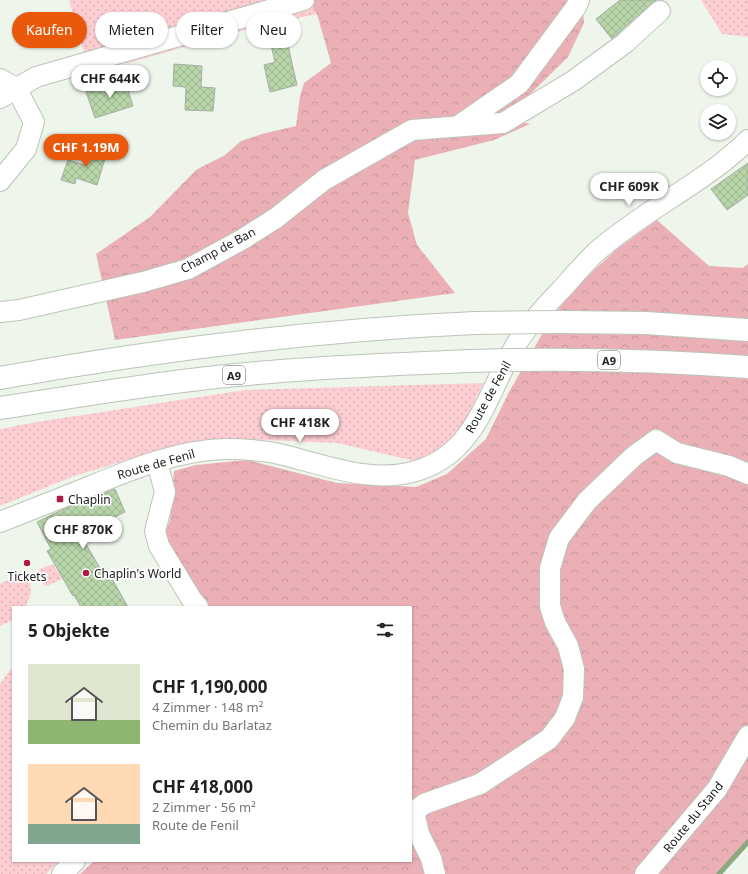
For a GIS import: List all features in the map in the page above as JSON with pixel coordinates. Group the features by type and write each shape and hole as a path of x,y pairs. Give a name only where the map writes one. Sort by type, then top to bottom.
{"highway":[{"path":"0,378 141,355 290,336 408,326 562,322 640,323 748,330"},
{"name":"A9","path":"0,408 150,385 231,375 306,369 539,359 625,360 748,367"}],"street":[{"path":"0,181 26,149 34,122 5,88 36,77 304,0"},
{"path":"456,127 519,84 576,7 579,0"},
{"path":"456,127 503,123 573,81 625,43 660,11"},
{"name":"Champ de Ban","path":"0,312 19,310 135,284 188,269 243,239 276,218 324,180 412,130 456,127"},
{"name":"Route de Fenil","path":"0,522 122,473 182,455 202,452 224,449 273,453 354,472 389,475 415,471 441,460 459,445 477,422 514,348 534,320 595,253 640,219 720,164 748,140"},
{"path":"435,874 431,858 419,834 414,812 424,804 480,784 549,739 565,718 573,697 574,669 568,646 555,622 550,606 550,568 559,538 587,501 634,456 656,440 678,453 729,466 748,474"},
{"path":"157,462 165,492 155,531 159,546 197,606"},
{"name":"Route du Stand","path":"645,874 717,789 748,736"},
{"path":"62,874 73,862"}],"shaded area":[{"path":"69,0 309,0 317,14 301,17 301,12 246,12 246,30 238,32 238,12 176,12 176,48 181,48 128,63 86,59 83,48 87,48 87,12 72,12"},
{"path":"701,0 748,0 748,37 722,34"},
{"path":"483,383 466,420 443,449 415,461 337,443 243,439 180,444 74,476 0,506 0,429 245,390"},
{"path":"53,564 62,579 47,586 40,581 38,572 40,569"},
{"path":"19,574 26,575 31,591 25,606 12,606 12,620 0,626 0,584"},
{"path":"12,667 12,862 58,862 46,874 0,874 0,684"}],"green space":[{"path":"309,0 582,0 584,23 568,57 526,98 522,122 530,124 494,140 415,160 408,213 417,245 455,293 115,340 96,254 150,217 196,170 225,155 241,141 262,134 296,126 300,96 304,83 331,63 317,14"},
{"path":"657,220 709,266 743,268 748,264 748,842 721,874 80,874 93,862 412,862 412,606 205,606 163,539 170,520 174,471 196,465 247,460 337,483 416,487 447,474 486,439 509,392 550,320 576,287 617,249"}],"building":[{"path":"620,0 657,0 612,39 596,19"},
{"path":"272,48 289,48 297,85 270,92 264,65 275,62"},
{"path":"174,64 202,66 201,87 215,88 213,111 185,110 186,87 173,86"},
{"path":"125,80 133,106 95,118 86,92"},
{"path":"89,146 107,152 97,185 76,178 75,184 61,180 68,160 84,165"},
{"path":"748,163 748,195 727,210 711,189"},
{"path":"115,489 125,512 80,534 107,580 111,577 127,606 80,606 74,595 73,596 47,551 51,549 37,522 66,508"}],"waterway":[{"path":"719,874 748,842"}],"place":[{"name":"Chaplin","path":"60,499"},
{"name":"Tickets","path":"27,563"},
{"name":"Chaplin's World","path":"86,573"}]}
